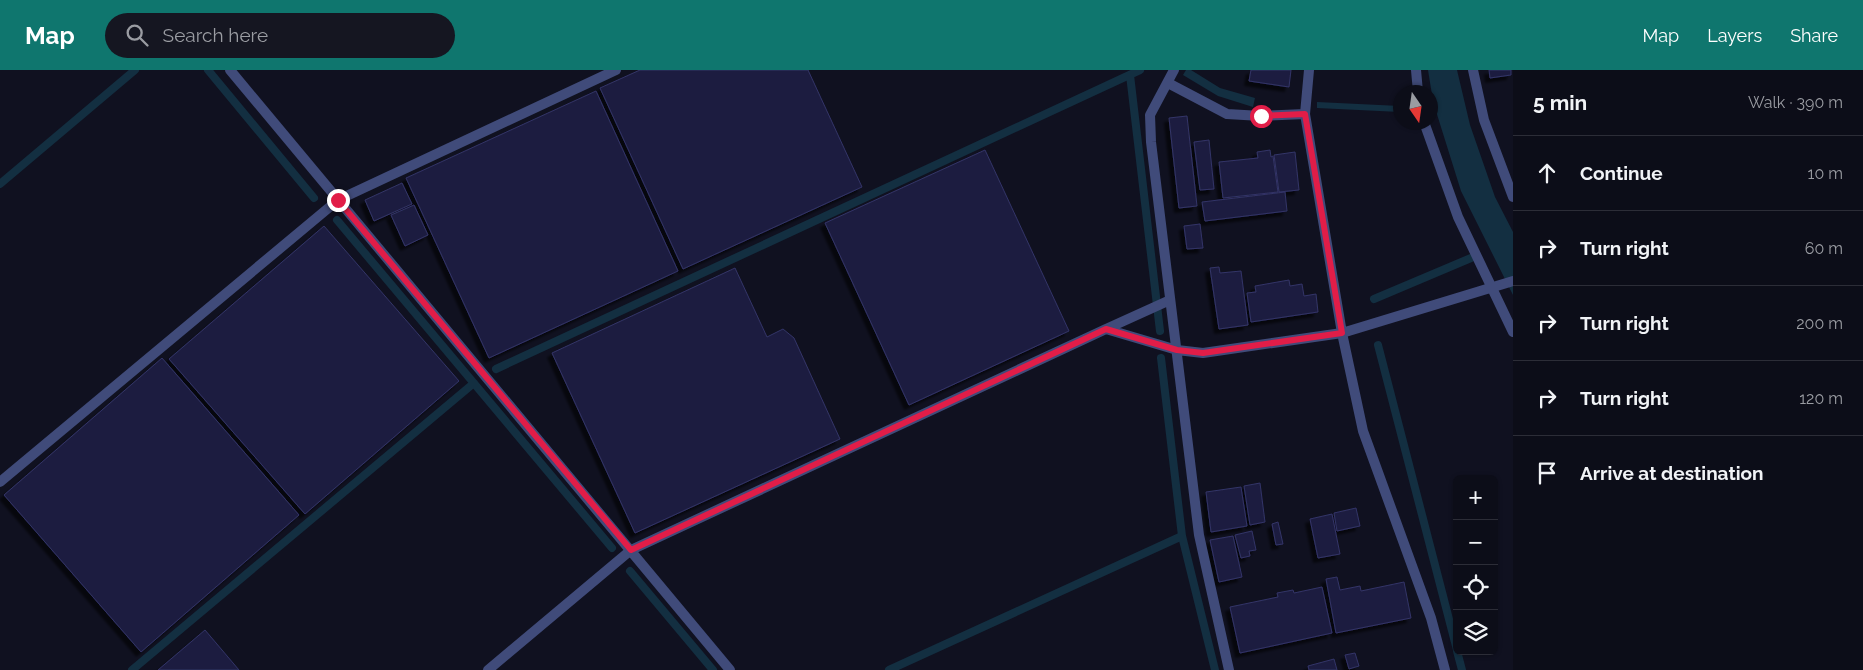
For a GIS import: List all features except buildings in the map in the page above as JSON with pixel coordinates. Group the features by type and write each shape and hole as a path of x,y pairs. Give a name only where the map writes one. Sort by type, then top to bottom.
{"street":[{"path":"230,70 730,670"},
{"path":"0,482 338,200 616,70"},
{"path":"1174,70 1150,115 1151,142 1167,302 1177,350 1199,535 1229,670"},
{"path":"1309,70 1305,114 1342,333 1362,431 1431,618 1445,670"},
{"path":"1416,70 1417,85"},
{"path":"1473,70 1484,120 1513,197"},
{"path":"1168,83 1227,114 1261,116 1305,114"},
{"path":"1427,130 1458,217 1494,285 1513,332"},
{"path":"1106,329 1177,350 1203,353 1342,333 1513,280"},
{"path":"488,670 631,550 1167,302"}],"water":[{"path":"1186,70 1191,70 1220,88 1255,98 1253,107 1218,96 1183,75"},
{"path":"1428,70 1457,70 1470,125 1495,197 1513,232 1513,295 1461,191 1438,118 1438,85 1430,85"},
{"path":"1317,102 1393,106 1393,112 1317,108"}],"waterway":[{"path":"0,184 135,70"},
{"path":"208,70 314,198"},
{"path":"496,369 1140,70"},
{"path":"1130,75 1160,331"},
{"path":"337,220 612,548"},
{"path":"1374,299 1471,258"},
{"path":"1378,345 1453,635"},
{"path":"1161,358 1182,536 1215,670"},
{"path":"132,670 474,383"},
{"path":"889,670 1182,536"},
{"path":"630,571 713,670"},
{"path":"1458,655 1462,670"}],"route":[{"path":"338,200 631,550 1106,329 1177,350 1203,353 1342,333 1305,114 1261,116"}]}
